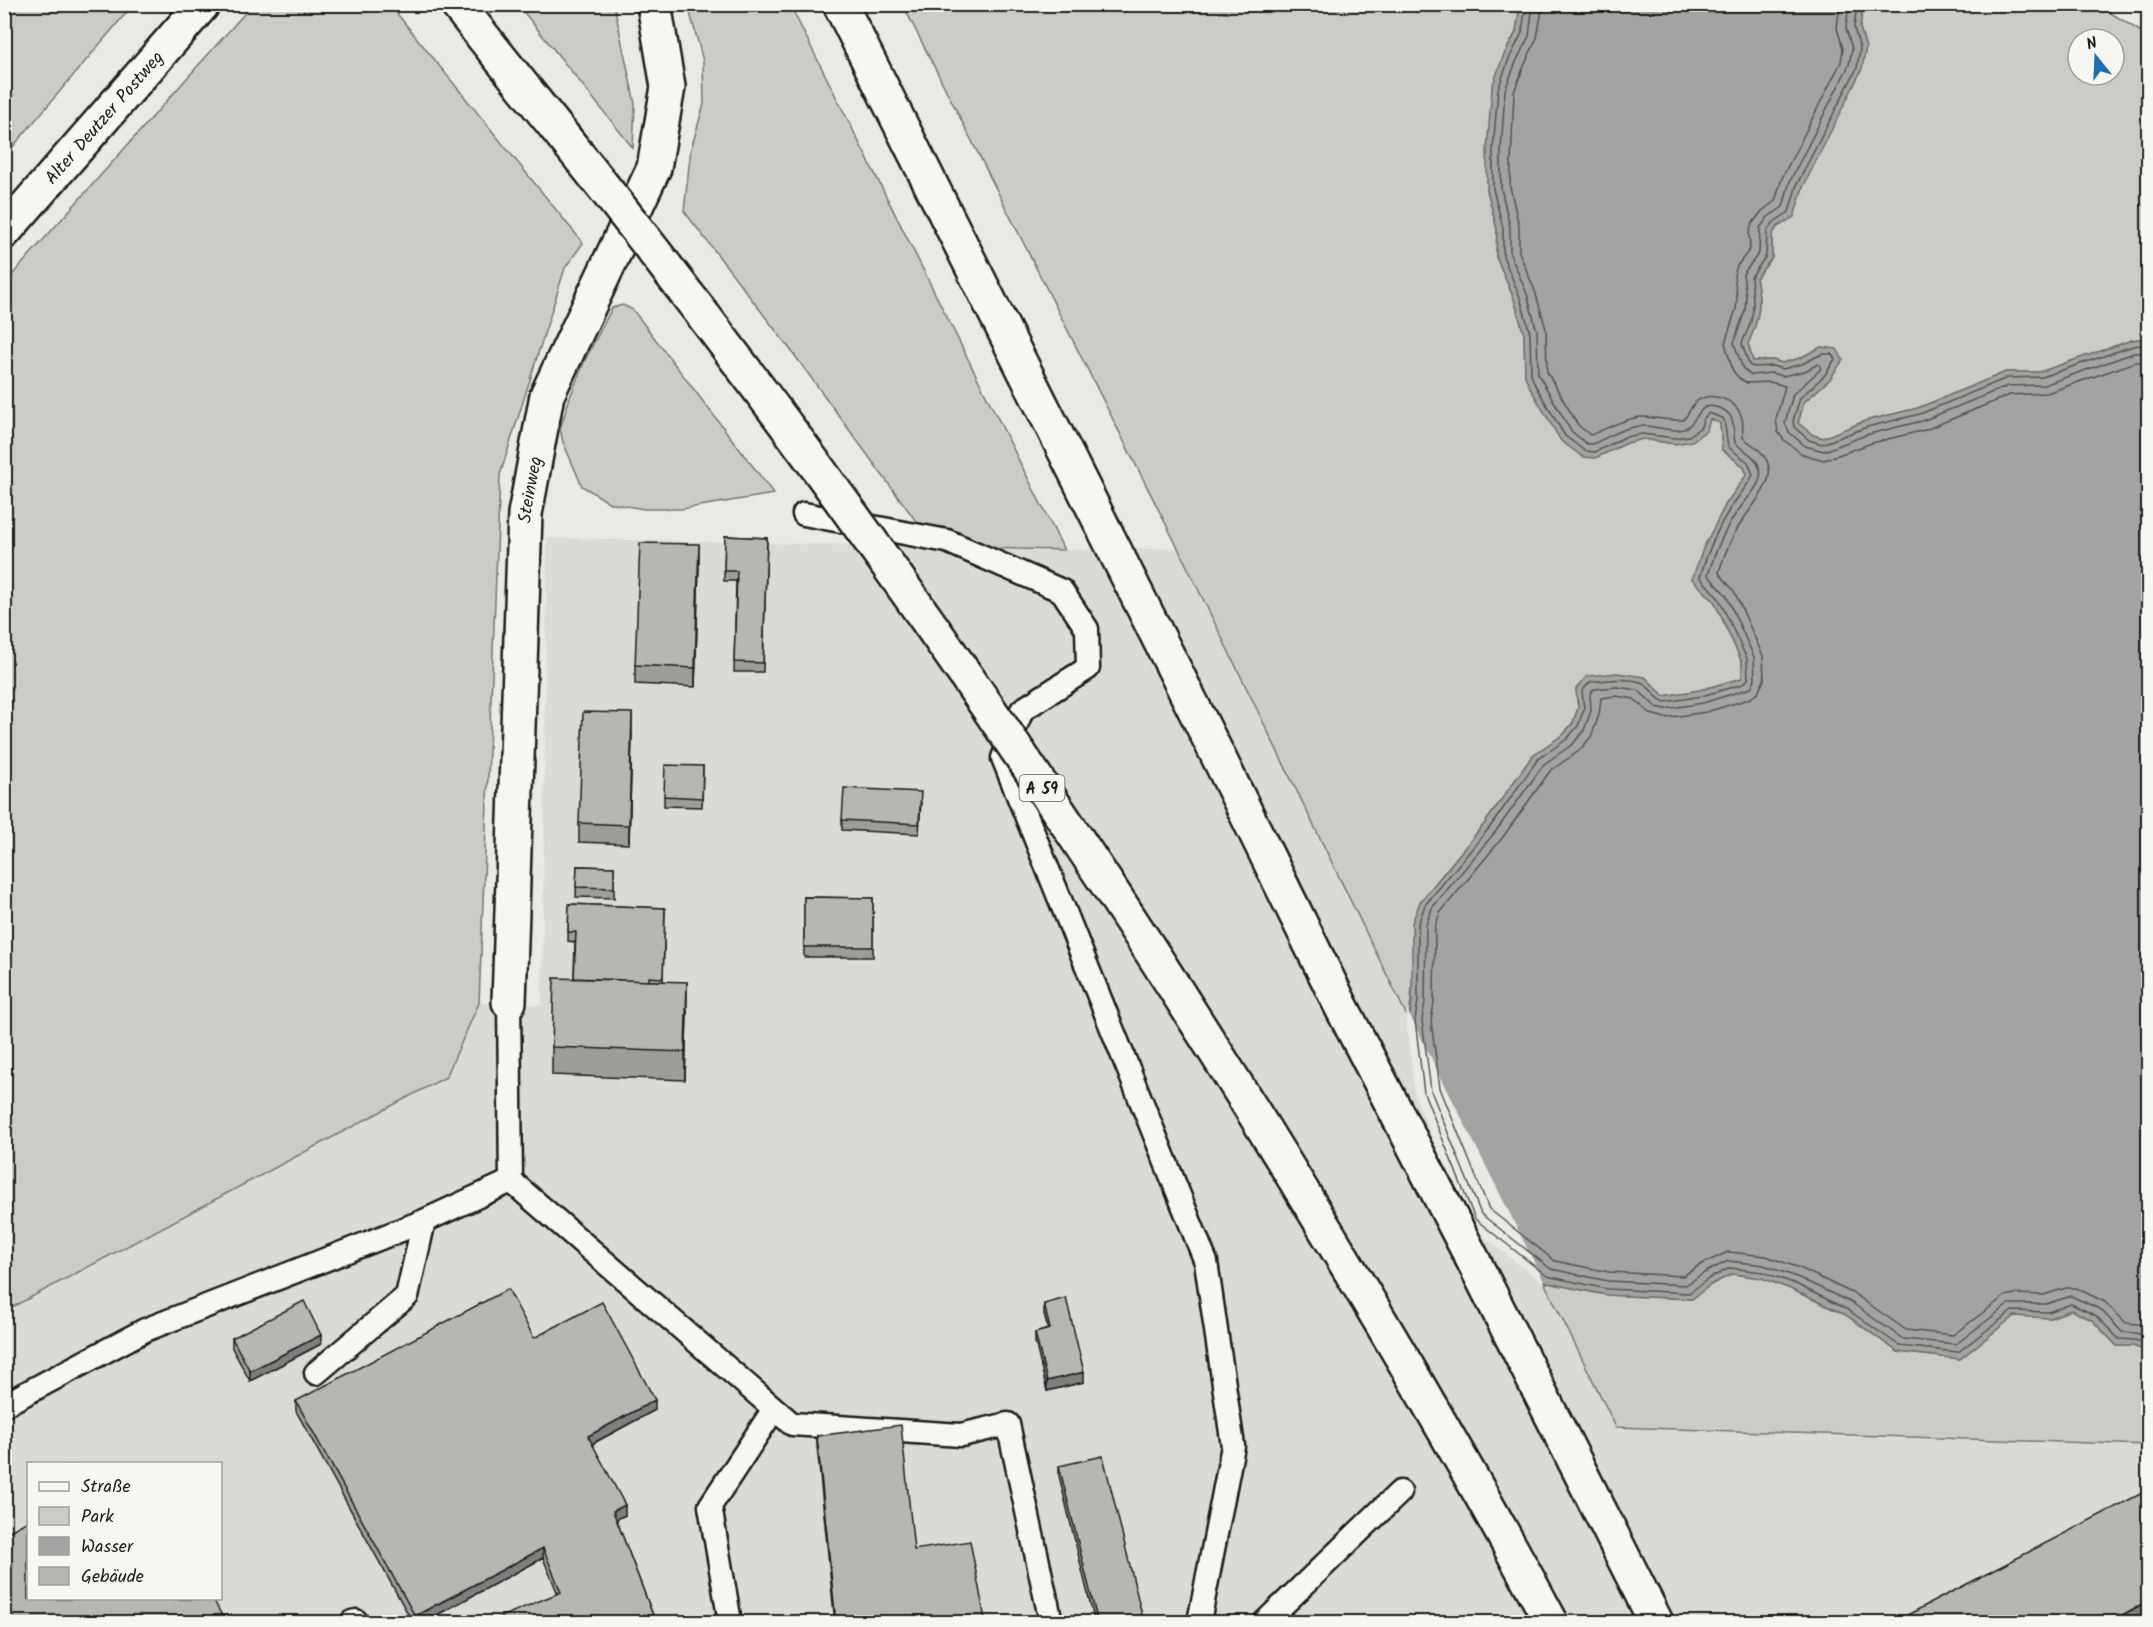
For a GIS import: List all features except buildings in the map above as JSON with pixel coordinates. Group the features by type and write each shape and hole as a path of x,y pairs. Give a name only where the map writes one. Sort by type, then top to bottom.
{"main road":[{"name":"Alter Deutzer Postweg","path":"4,232 203,4"},
{"name":"A 59","path":"457,4 635,226 823,475 1004,729 1176,988 1341,1253 1498,1522 1551,1623"},
{"name":"Steinweg","path":"509,1002 525,514 547,395 654,168 668,87 654,4"},
{"path":"840,4 1341,1006 1473,1260 1656,1623"}],"lane":[{"path":"804,514 947,541 1062,591 1087,629 1088,668 1022,710 1003,758 1206,1262 1233,1446 1199,1623"},
{"path":"509,1002 511,1181 792,1424 961,1435 1008,1424 1051,1623"},
{"path":"4,1405 145,1330 424,1221 511,1181"},
{"path":"316,1373 406,1296 424,1221"},
{"path":"730,1623 711,1506 774,1409"},
{"path":"1265,1623 1400,1492"}],"shaded area":[{"path":"547,538 1064,550 1178,548 1409,1020 1616,1427 2148,1445 2148,1622 5,1622 5,1311 446,1077 479,1003 542,1005"}],"green space":[{"path":"4,5 133,5 5,156"},
{"path":"252,5 390,5 583,243 565,268 500,475 479,1003 446,1077 5,1311 5,283"},
{"path":"518,5 614,5 635,104 633,148"},
{"path":"688,5 790,5 1064,550 935,547 793,353 684,211 691,149 704,104 703,61"},
{"path":"903,5 1520,5 1516,32 1503,57 1487,190 1497,229 1496,257 1514,299 1524,334 1525,376 1595,458 1627,443 1643,439 1675,444 1711,419 1720,422 1722,450 1743,466 1747,474 1726,504 1703,549 1693,579 1714,601 1742,662 1742,678 1700,690 1664,696 1645,677 1576,689 1578,708 1573,722 1564,734 1533,755 1485,823 1420,902 1409,1020 1178,548"},
{"path":"1863,5 2098,5 2148,36 2148,338 2132,340 2040,372 2006,372 1918,408 1865,421 1823,438 1813,435 1798,423 1804,402 1830,379 1821,347 1800,358 1782,363 1773,360 1753,362 1748,344 1758,312 1759,296 1756,278 1772,258 1772,235 1777,227 1794,216 1803,187 1866,48 1860,28"},
{"path":"623,305 633,310 774,494 681,509 644,509 610,503 582,486 563,442 560,429 585,360 612,308"},
{"path":"1732,1274 1762,1278 1793,1290 1846,1315 1898,1352 1960,1359 2014,1316 2050,1318 2071,1310 2092,1320 2117,1346 2133,1346 2148,1352 2148,1445 1616,1427 1544,1282 1606,1295 1692,1299 1710,1285"}],"water":[{"path":"1520,5 1863,5 1860,28 1866,48 1862,69 1803,187 1794,217 1777,227 1772,235 1772,258 1756,278 1759,296 1758,311 1748,344 1753,361 1773,360 1782,363 1800,358 1821,347 1837,349 1843,360 1830,379 1804,402 1798,423 1813,435 1823,438 1865,421 1918,408 2006,372 2040,372 2132,340 2148,338 2148,1352 2133,1346 2117,1346 2092,1320 2071,1310 2050,1318 2014,1316 1960,1359 1898,1352 1846,1315 1762,1278 1732,1274 1710,1285 1692,1299 1606,1295 1544,1282 1409,1020 1412,1001 1412,923 1420,902 1485,823 1533,755 1564,734 1573,723 1578,708 1576,689 1587,676 1617,673 1645,677 1664,696 1700,690 1742,678 1742,662 1714,601 1692,579 1703,549 1726,504 1747,474 1743,466 1722,450 1720,423 1710,419 1707,430 1692,441 1675,444 1643,439 1627,443 1595,458 1583,457 1561,441 1525,376 1524,334 1514,299 1496,256 1497,229 1487,190 1487,150 1492,87 1503,57 1516,32"}],"pier":[{"path":"1407,1010 1546,1285 1467,1224 1415,1095 1406,1020"}]}
